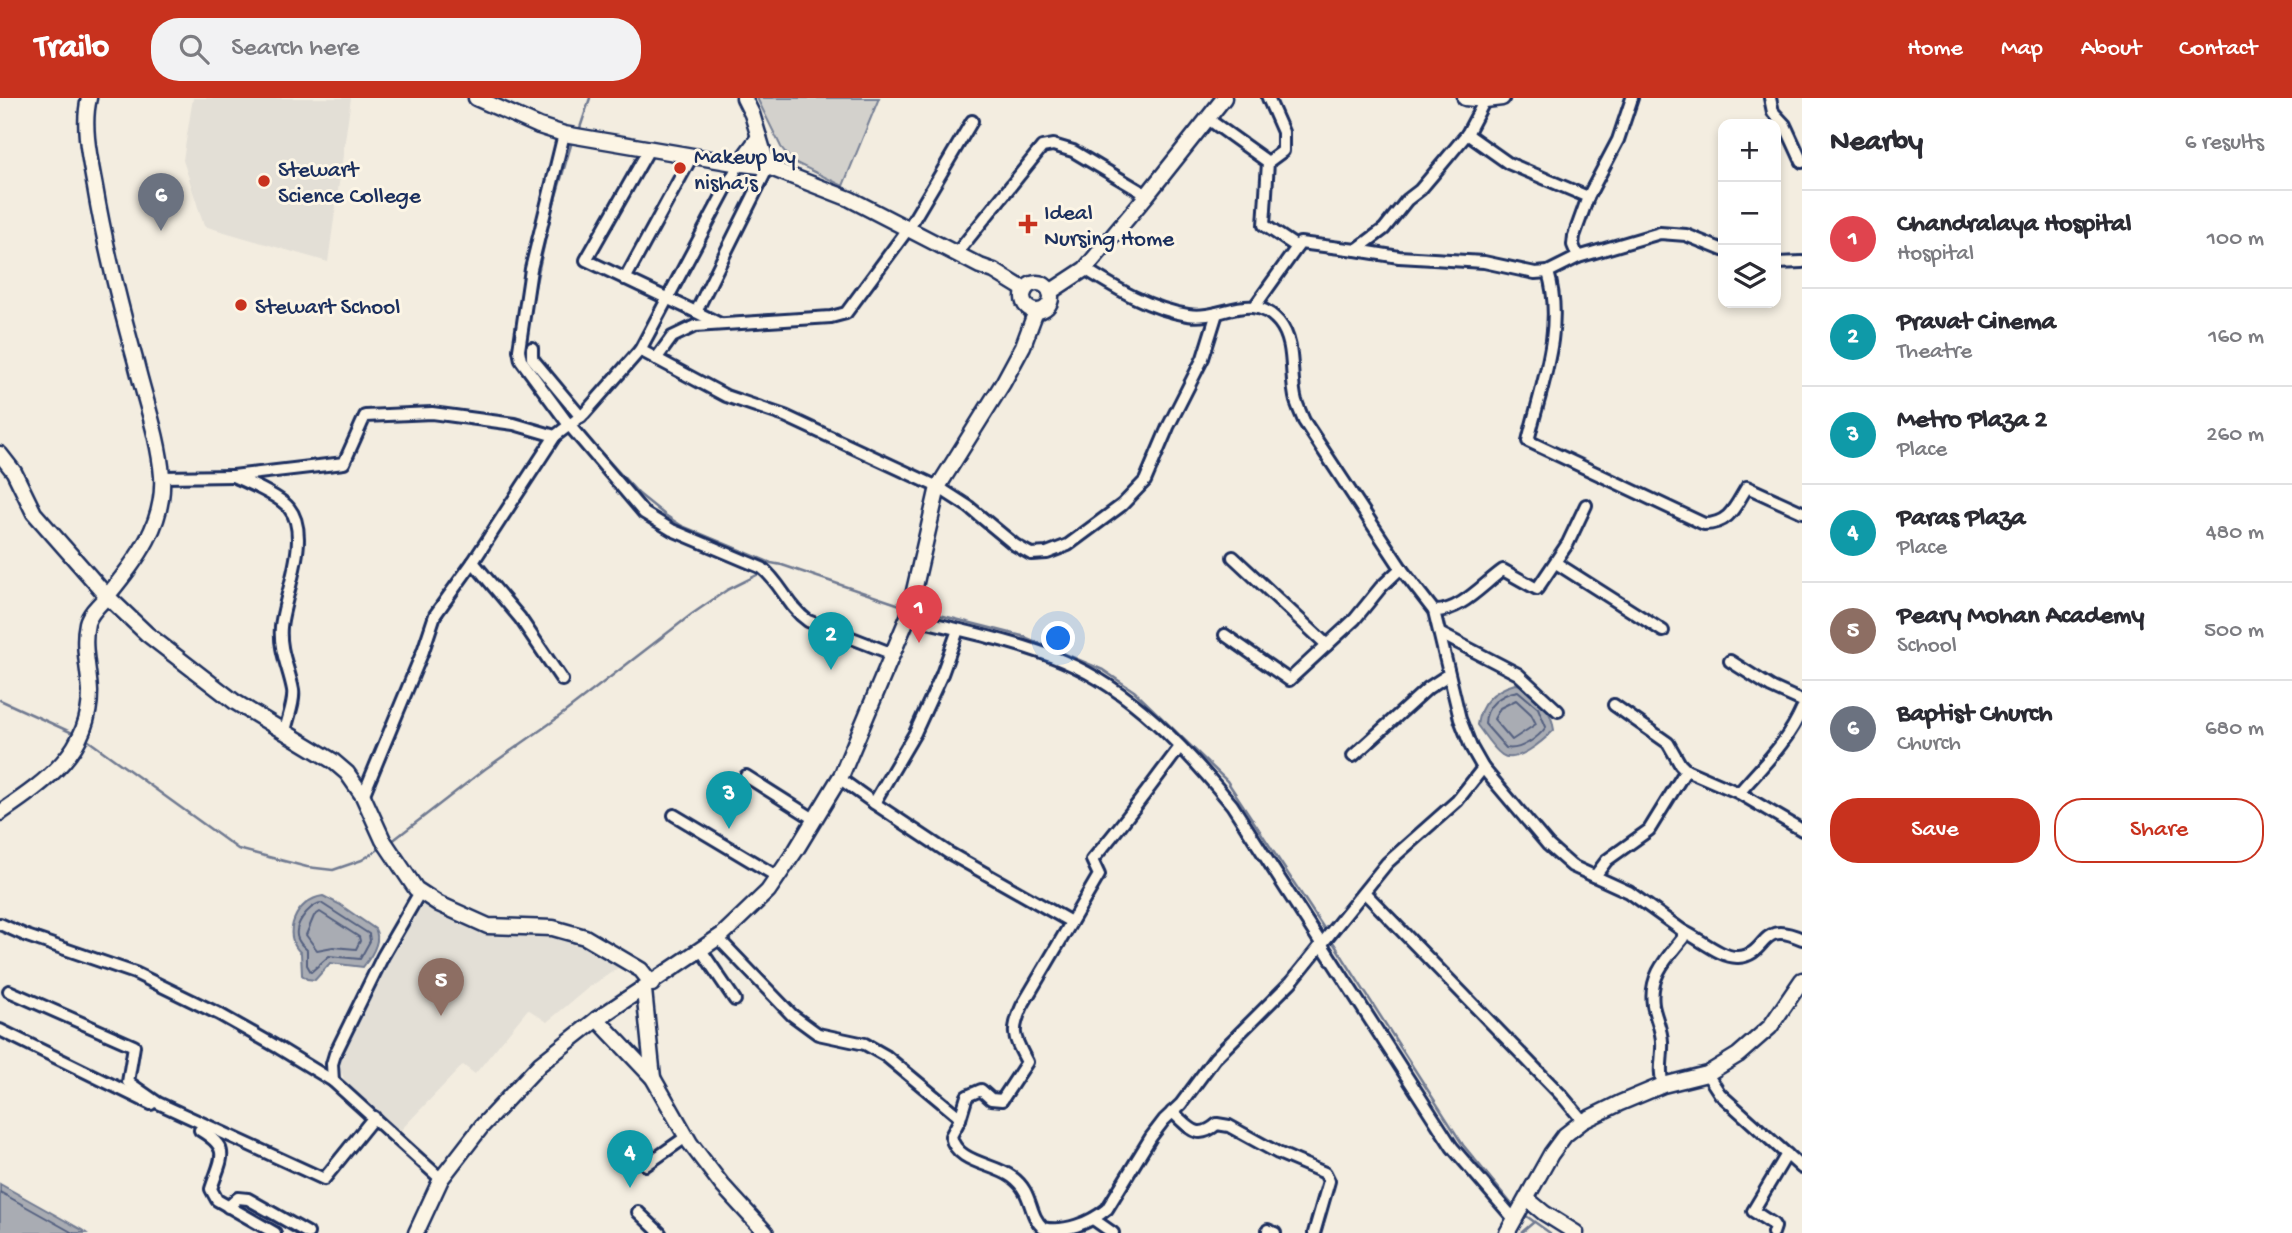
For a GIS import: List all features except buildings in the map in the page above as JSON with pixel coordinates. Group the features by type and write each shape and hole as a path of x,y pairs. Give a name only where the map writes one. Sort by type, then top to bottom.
{"street":[{"path":"0,813 48,778 78,744 85,729 90,692 85,646 88,619 140,554 151,535 160,509 162,477 151,422 103,234 89,156 89,98"},
{"path":"696,312 768,167 744,98"},
{"path":"1050,292 1085,269 1224,98"},
{"path":"1268,98 1283,132 1283,150 1268,162 1264,225 1297,247"},
{"path":"1465,98 1502,98"},
{"path":"1578,257 1573,245 1588,197 1618,140 1632,98"},
{"path":"1770,98 1773,112 1786,125 1802,162"},
{"path":"484,100 539,126 564,134 768,167 850,199 994,271 1025,290"},
{"path":"1356,250 1384,229 1407,200 1420,190 1467,134 1485,100"},
{"path":"1208,119 1268,162"},
{"path":"656,359 672,337 695,327 831,317 846,313 908,229 972,121"},
{"path":"564,134 533,257 519,350 524,368 644,513 672,530 762,568 770,574 799,615 808,621 892,654"},
{"path":"1467,134 1508,163 1588,197"},
{"path":"363,796 423,651 435,615 555,436 581,417 640,350 739,164 759,137"},
{"path":"956,254 1042,148 1053,145 1073,151 1147,195"},
{"path":"649,149 586,260 722,325"},
{"path":"625,279 692,156"},
{"path":"1255,306 1300,243 1399,257 1484,262 1535,273 1548,272 1578,257 1660,233 1686,235 1718,248"},
{"path":"1781,262 1802,262"},
{"path":"1085,269 1120,291 1188,316 1205,316 1250,305 1261,308 1279,323 1287,340 1294,370 1296,400 1304,421 1401,568 1434,611 1448,676 1467,738 1483,768 1548,845 1572,866 1629,892 1682,931 1699,938 1718,952 1735,957 1746,955 1778,932 1787,932 1802,939"},
{"path":"1548,272 1556,313 1528,441 1704,524 1711,524 1733,513 1747,487 1802,512"},
{"path":"416,1233 441,1179 482,1126 540,1064 597,1019 718,938 768,891 778,877 839,778 909,613 938,487 1003,383 1023,346 1036,311 1048,306 1050,292 1038,284 1025,290 1024,299 1026,305 1036,311"},
{"path":"640,350 726,396 786,416 938,487 969,507 1015,545 1031,554 1047,553 1068,545 1122,505 1144,481 1203,358 1217,313"},
{"path":"531,348 532,358 581,417"},
{"path":"162,477 233,476 344,463 365,416 432,413 514,424 555,436"},
{"path":"0,454 14,472 34,513 107,596 148,634 234,702 333,761 347,773 363,796 383,840 420,891 439,904 488,926 552,928 585,937 641,970 648,987 653,1078"},
{"path":"233,476 257,487 288,507 298,525 298,541 281,627 283,658 293,692 285,732"},
{"path":"1434,611 1442,611 1461,603 1503,570 1537,589 1556,563 1586,505"},
{"path":"1233,557 1327,645"},
{"path":"473,562 520,618 562,680"},
{"path":"1556,563 1663,631"},
{"path":"1225,635 1289,680 1355,619 1381,587 1401,568"},
{"path":"909,613 1062,660 1134,704 1181,747 1232,805 1452,1147 1515,1217"},
{"path":"874,803 915,733 942,674 958,630"},
{"path":"1441,634 1518,674 1558,711"},
{"path":"1730,661 1770,687 1802,701"},
{"path":"1353,757 1428,688 1448,676"},
{"path":"1614,705 1668,743 1686,770 1739,793 1802,830"},
{"path":"1739,793 1777,750 1802,709"},
{"path":"1181,747 1137,802 1118,831 1092,860 1099,875 1021,1006 1014,1024 1014,1037 1027,1062 1015,1083 1002,1100 991,1100 981,1090 967,1096 951,1136 952,1144 963,1156 997,1169 1020,1184 1029,1196 1039,1231 1061,1229 1093,1219 1107,1209 1151,1137 1215,1058 1291,982 1405,845 1457,801 1483,768"},
{"path":"1595,876 1607,860 1650,830 1686,770"},
{"path":"746,776 814,819"},
{"path":"839,778 949,853 1071,922"},
{"path":"674,816 778,877"},
{"path":"333,1081 332,1064 335,1054 383,956 420,891"},
{"path":"1364,892 1563,1097 1583,1121"},
{"path":"0,924 135,973 219,1014 333,1081 441,1179"},
{"path":"1663,1085 1660,1075 1662,1041 1653,1005 1653,986 1657,971 1683,938 1682,931"},
{"path":"718,938 792,1015 818,1034 865,1044 886,1056 960,1119"},
{"path":"701,950 735,1000"},
{"path":"1507,1233 1551,1154 1565,1135 1583,1121 1663,1085 1707,1074 1738,1055 1770,1027 1802,980"},
{"path":"9,991 134,1046 128,1082 158,1103 324,1179 374,1117"},
{"path":"597,1019 653,1078 686,1137 722,1185 765,1233"},
{"path":"0,1030 187,1122 215,1139 221,1146 222,1155 211,1189 217,1200 275,1233"},
{"path":"1707,1074 1720,1094 1802,1168"},
{"path":"1172,1112 1202,1134 1220,1123 1278,1153 1325,1173 1329,1181 1314,1233"},
{"path":"646,1165 686,1137"},
{"path":"1773,1233 1773,1224 1753,1211 1787,1154"},
{"path":"228,1207 238,1198 248,1199 308,1233"},
{"path":"1526,1199 1576,1233"},
{"path":"638,1212 660,1233"},
{"path":"1093,1219 1113,1233"}],"shaded area":[{"name":"Stewart Science College","path":"193,98 351,98 328,262 204,226 183,160"},
{"path":"757,98 879,98 843,186 792,161 781,147"},
{"path":"421,899 490,933 557,935 597,949 624,964 588,988 547,1022 528,1009 475,1074 463,1065 399,1132 345,1082 341,1071 341,1057 352,1037 349,1035"}],"water":[{"path":"1515,684 1536,694 1550,715 1554,730 1530,750 1515,757 1508,757 1495,749 1477,725 1481,710 1489,698"},
{"path":"323,896 375,929 377,939 372,954 363,967 330,963 315,980 307,979 302,975 301,953 295,946 292,928 299,911 314,899"},
{"path":"0,1184 82,1230 86,1233 0,1233"}],"waterway":[{"path":"580,128 590,98"},
{"path":"532,301 551,213 571,145"},
{"path":"576,425 639,494 682,526 771,563 906,607"},
{"path":"391,842 692,614 727,590 761,573"},
{"path":"916,609 1022,636 1103,670 1134,691 1227,781 1327,933"},
{"path":"0,700 77,735"},
{"path":"86,739 238,849 307,867 333,870 362,860 382,847"},
{"path":"1331,939 1463,1145 1514,1207"},
{"path":"1522,1213 1550,1233"},
{"path":"1521,1233 1534,1222"}],"place":[{"name":"Makeup by nisha's","path":"680,168"},
{"name":"Stewart Science College","path":"264,181"},
{"name":"Ideal Nursing Home","path":"1028,224"},
{"name":"Baptist Church","path":"161,231"},
{"name":"Stewart School","path":"241,305"},
{"name":"Chandralaya Hospital","path":"919,643"},
{"name":"Pravat Cinema","path":"831,670"},
{"name":"Metro Plaza 2","path":"729,829"},
{"name":"Peary Mohan Academy","path":"441,1016"},
{"name":"Paras Plaza","path":"630,1188"}]}
